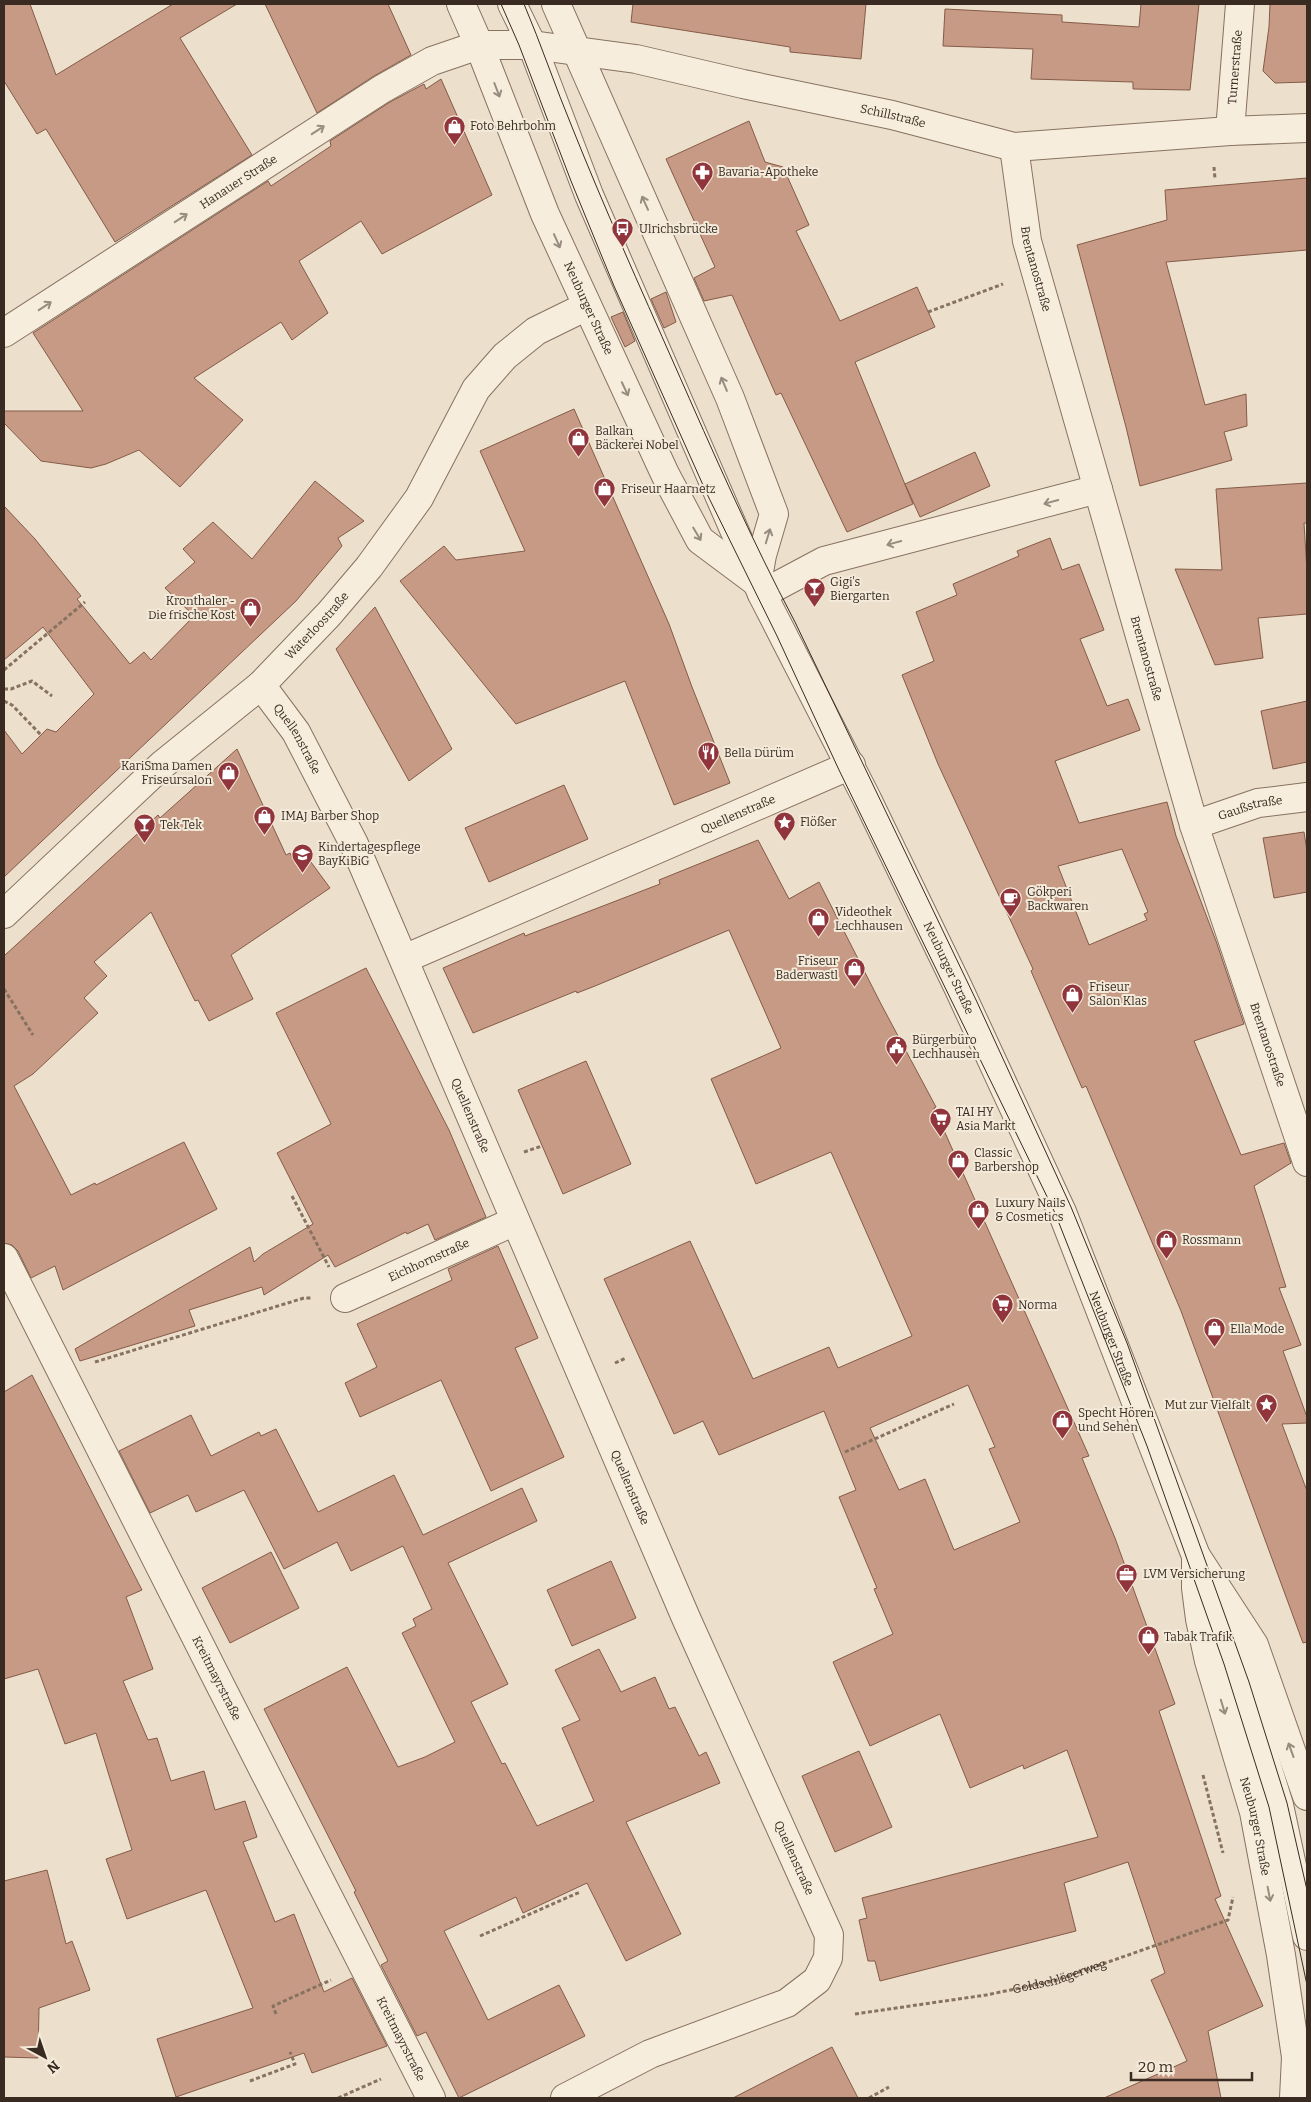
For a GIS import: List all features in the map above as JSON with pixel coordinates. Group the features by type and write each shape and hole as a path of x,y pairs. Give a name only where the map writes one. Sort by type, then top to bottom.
{"street":[{"name":"Neuburger Straße","path":"462,4 546,214 665,474 700,540 759,588 851,765 958,987 1062,1212 1196,1556 1254,1645 1307,1796"},
{"path":"512,4 532,45 593,203 759,588"},
{"path":"556,4 723,380 774,514 762,555 759,588"},
{"name":"Turnerstraße","path":"1230,131 1240,4"},
{"name":"Schillstraße","path":"480,45 532,45 636,59 743,84 828,101 1014,147 1230,131 1307,128"},
{"name":"Hanauer Straße","path":"4,333 382,89 432,61 480,45"},
{"name":"Brentanostraße","path":"1014,147 1027,241 1035,272 1194,825 1307,1162"},
{"name":"Waterloostraße","path":"4,914 162,766 262,685 329,614 369,567 418,498 476,388 505,356 536,331 587,306"},
{"path":"759,588 824,561 1098,489"},
{"name":"Quellenstraße","path":"262,685 296,732 345,827 404,959 514,1222 686,1618 829,1935 828,1958 817,1980 787,2003 650,2054 565,2098"},
{"name":"Quellenstraße","path":"404,959 851,765"},
{"name":"Gaußstraße","path":"1194,825 1258,803 1307,797"},
{"name":"Eichhornstraße","path":"345,1298 514,1222"},
{"name":"Kreitmayrstraße","path":"4,1258 431,2098"},
{"name":"Neuburger Straße","path":"1196,1556 1196,1588 1209,1661 1266,1809 1281,1956 1296,2056 1294,2098"},
{"path":"1307,1796 1266,1809 1307,1936"}],"path":[{"path":"928,312 1035,272"},
{"path":"4,670 85,602"},
{"path":"4,689 12,689 32,681 52,696"},
{"path":"4,701 12,705 41,735"},
{"path":"4,989 33,1035"},
{"path":"61,1372 304,1298 345,1298 292,1196"},
{"path":"845,1452 954,1404"},
{"path":"1203,1775 1224,1856"},
{"path":"480,1936 580,1892"},
{"name":"Goldschlägerweg","path":"855,2014 986,1995 1054,1981 1228,1920 1234,1892"},
{"path":"276,2014 273,2006 364,1965"},
{"path":"250,2081 295,2064 290,2052"},
{"path":"338,2098 414,2064"},
{"path":"870,2098 889,2087"}],"building":[{"path":"4,4 30,4 56,75 173,4 237,4 180,38 252,155 115,242 46,129 37,134 4,81"},
{"path":"265,4 388,4 411,55 374,76 317,113"},
{"path":"633,4 866,4 861,59 790,52 790,47 631,22"},
{"path":"1141,4 1199,4 1190,90 1133,89 1133,82 1031,79 1033,49 943,46 945,9 1062,15 1062,22 1139,27"},
{"path":"1270,4 1307,4 1307,82 1275,83 1263,71"},
{"path":"441,79 492,195 382,254 361,221 299,261 328,313 292,340 281,322 194,378 243,420 180,487 139,450 106,464 91,468 41,461 4,423 4,411 83,411 33,333 268,181 271,186 331,146 330,141 390,102 424,84 426,89"},
{"path":"749,121 765,162 783,167 809,225 796,231 840,321 917,287 935,327 855,362 913,504 847,532 781,393 776,395 732,295 704,301 694,278 715,267 666,159"},
{"path":"1307,178 1307,250 1166,262 1205,405 1246,394 1247,426 1224,432 1232,460 1140,486 1077,245 1167,220 1165,190"},
{"path":"666,292 676,322 664,328 651,299"},
{"path":"623,312 635,341 625,347 611,317"},
{"path":"574,409 669,624 730,783 674,805 625,681 516,724 400,581 444,546 456,560 525,551 480,451"},
{"path":"975,452 990,486 920,517 905,484"},
{"path":"315,481 364,521 338,538 342,546 296,601 4,877 4,730 22,754 47,729 56,732 94,694 43,627 4,660 4,506 35,539 81,596 77,599 130,664 144,652 151,660 194,616 165,588 195,562 183,549 213,522 252,559"},
{"path":"1307,483 1307,523 1304,523 1307,614 1258,618 1263,658 1215,665 1175,569 1222,570 1216,489"},
{"path":"1050,538 1062,570 1079,564 1104,630 1080,639 1107,706 1128,699 1140,730 1055,761 1079,823 1167,802 1176,836 1216,941 1244,1024 1194,1041 1241,1155 1284,1143 1291,1163 1254,1186 1286,1287 1279,1288 1301,1345 1283,1351 1307,1417 1307,1423 1282,1424 1307,1491 1307,1642 1303,1643 1181,1311 1086,1086 1082,1088 1031,971 1033,969 938,764 902,675 934,661 916,612 957,595 953,584 1019,556 1017,551","holes":["1122,849 1148,912 1144,914 1147,920 1089,945 1058,866"]},
{"path":"375,607 452,749 409,781 336,649"},
{"path":"1307,701 1307,762 1273,769 1261,711"},
{"path":"237,749 286,855 290,853 294,862 305,854 330,888 231,955 253,999 209,1021 198,1000 195,1001 151,912 94,962 107,976 84,998 98,1013 33,1074 14,1086 71,1195 95,1183 96,1185 184,1142 217,1209 63,1290 55,1266 31,1278 18,1251 12,1245 4,1243 4,956 158,815 160,818"},
{"path":"564,785 588,839 489,882 465,828"},
{"path":"1304,832 1307,851 1307,892 1274,898 1263,838"},
{"path":"758,840 789,899 819,882 936,1107 934,1108 1089,1456 1082,1458 1115,1538 1175,1704 1159,1711 1221,1896 1215,1899 1263,2006 1208,2031 1221,2098 1104,2098 1187,2061 1151,1980 1165,1973 1128,1862 1064,1883 1076,1931 880,1981 875,1961 868,1961 859,1920 867,1918 862,1898 1098,1837 1067,1750 1024,1769 1023,1765 970,1788 940,1714 870,1746 833,1662 893,1634 874,1589 877,1588 839,1497 856,1490 824,1411 719,1455 703,1421 674,1434 604,1279 690,1241 753,1379 829,1347 838,1368 912,1336 831,1152 756,1184 711,1079 781,1048 729,930 595,986 577,993 576,991 473,1033 443,968 524,933 525,936 660,884 659,880","holes":["968,1385 995,1447 989,1449 1020,1522 954,1550 925,1479 899,1490 870,1428"]},
{"path":"366,968 449,1130 486,1217 435,1240 428,1224 407,1234 406,1232 335,1267 328,1255 264,1295 262,1287 189,1310 195,1326 80,1361 75,1349 250,1247 254,1262 263,1254 313,1224 277,1153 331,1124 276,1013"},
{"path":"586,1061 631,1164 563,1194 518,1090"},
{"path":"498,1246 538,1338 515,1348 564,1457 491,1491 441,1380 360,1417 345,1383 377,1367 357,1324 452,1280 448,1269"},
{"path":"32,1375 142,1590 126,1597 153,1669 123,1681 148,1740 157,1738 171,1781 204,1771 215,1810 245,1801 257,1837 243,1842 275,1922 294,1914 324,1992 352,1978 387,2046 312,2073 304,2053 176,2097 157,2039 253,2008 206,1890 127,1919 106,1859 132,1850 96,1733 65,1744 38,1669 4,1679 4,1392"},
{"path":"191,1415 211,1456 259,1432 261,1436 276,1429 318,1512 394,1475 423,1535 522,1488 537,1521 448,1563 508,1684 471,1702 502,1764 505,1763 537,1826 594,1801 562,1728 580,1720 555,1670 599,1649 621,1692 655,1677 669,1709 675,1707 699,1756 706,1752 720,1783 626,1822 681,1934 626,1961 587,1883 523,1913 516,1897 444,1931 488,2020 559,1985 585,2036 459,2098 426,2032 417,2036 381,1965 388,1961 354,1892 356,1891 264,1709 347,1667 398,1767 425,1757 455,1742 402,1633 416,1626 413,1619 432,1609 403,1546 351,1571 337,1542 284,1569 244,1490 196,1512 188,1495 150,1513 119,1451"},
{"path":"271,1552 299,1608 230,1643 202,1588"},
{"path":"611,1561 636,1618 572,1646 547,1590"},
{"path":"859,1751 892,1827 835,1852 802,1776"},
{"path":"47,1870 66,1944 72,1941 90,1990 39,2008 38,2058 4,2057 4,1881"},
{"path":"832,2047 858,2098 733,2098"}],"tram line":[{"path":"501,4 614,286 707,494 1055,1213 1147,1446 1224,1664 1269,1807 1307,1985"},
{"path":"524,4 566,112 635,277 718,463 977,1002 1071,1207 1127,1343 1249,1682 1287,1803 1307,1890"}],"place":[{"name":"Foto Behrbohm","path":"454,145"},
{"name":"Bavaria-Apotheke","path":"702,191"},
{"name":"Ulrichsbrücke","path":"623,248"},
{"name":"Balkan Bäckerei Nobel","path":"579,457"},
{"name":"Friseur Haarnetz","path":"605,508"},
{"name":"Gigi's Biergarten","path":"814,608"},
{"name":"Kronthaler - Die frische Kost","path":"251,627"},
{"name":"Bella Dürüm","path":"708,772"},
{"name":"KariSma Damen Friseursalon","path":"228,792"},
{"name":"IMAJ Barber Shop","path":"265,835"},
{"name":"Flößer","path":"784,841"},
{"name":"Tek Tek","path":"144,844"},
{"name":"Kindertagespflege BayKiBiG","path":"302,873"},
{"name":"Gökperi Backwaren","path":"1011,918"},
{"name":"Videothek Lechhausen","path":"819,938"},
{"name":"Friseur Baderwastl","path":"854,987"},
{"name":"Friseur Salon Klas","path":"1073,1013"},
{"name":"Bürgerbüro Lechhausen","path":"896,1066"},
{"name":"TAI HY Asia Markt","path":"940,1138"},
{"name":"Classic Barbershop","path":"958,1179"},
{"name":"Luxury Nails & Cosmetics","path":"979,1229"},
{"name":"Rossmann","path":"1166,1259"},
{"name":"Norma","path":"1002,1324"},
{"name":"Ella Mode","path":"1214,1348"},
{"name":"Mut zur Vielfalt","path":"1266,1424"},
{"name":"Specht Hören und Sehen","path":"1062,1439"},
{"name":"LVM Versicherung","path":"1127,1593"},
{"name":"Tabak Trafik","path":"1148,1656"}]}
